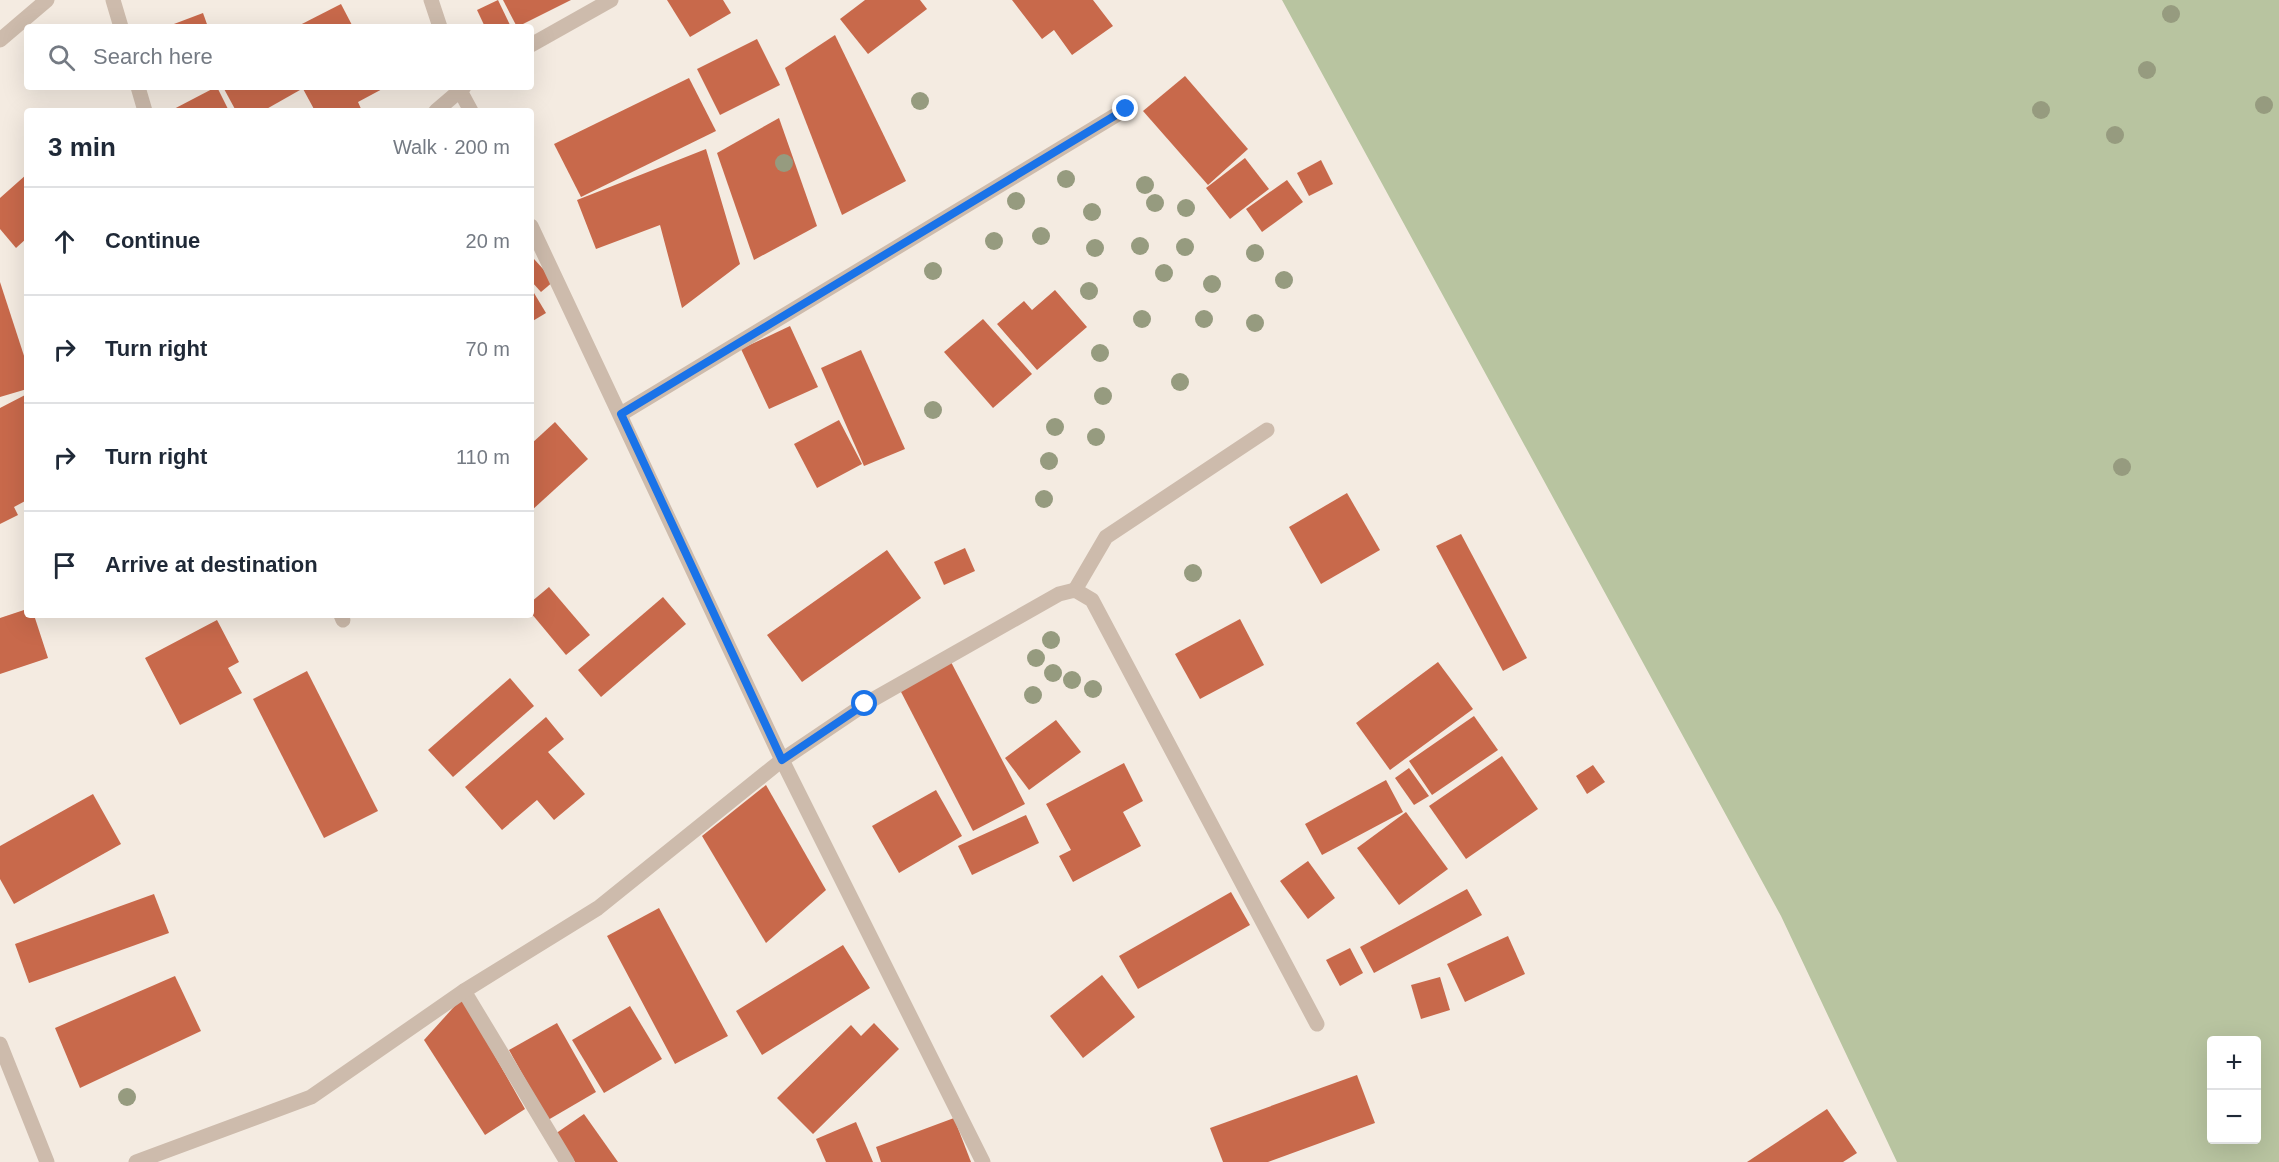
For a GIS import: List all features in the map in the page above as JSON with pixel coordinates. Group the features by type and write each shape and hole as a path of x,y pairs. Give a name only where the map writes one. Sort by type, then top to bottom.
{"street":[{"path":"0,40 47,0"},
{"path":"113,0 120,24"},
{"path":"431,0 439,24"},
{"path":"534,43 610,0"},
{"path":"139,90 144,108"},
{"path":"439,108 459,90"},
{"path":"462,90 470,108"},
{"path":"621,414 1126,109"},
{"path":"534,232 782,760 983,1162"},
{"path":"1075,590 1106,537 1266,430"},
{"path":"136,1162 311,1097 464,991 598,908 782,760 865,704 1059,594 1075,590 1092,600 1317,1024"},
{"path":"464,991 567,1162"},
{"path":"0,1044 47,1162"}],"green space":[{"path":"1282,0 2279,0 2279,1162 1897,1162 1781,916"}],"building":[{"path":"498,0 510,24 484,24 477,10"},
{"path":"503,0 571,0 523,24 515,24"},
{"path":"667,0 723,0 731,13 690,37"},
{"path":"865,0 920,0 927,9 868,54 840,19"},
{"path":"1012,0 1093,0 1113,26 1072,55 1054,30 1042,39"},
{"path":"341,4 351,24 302,24"},
{"path":"203,13 207,24 174,24"},
{"path":"835,35 906,181 842,215 785,68"},
{"path":"757,39 780,85 720,115 697,69"},
{"path":"1185,76 1248,149 1208,185 1143,111"},
{"path":"689,78 716,131 581,197 554,144"},
{"path":"210,90 218,90 228,108 176,108"},
{"path":"225,90 300,90 268,108 234,108"},
{"path":"304,90 380,90 358,102 361,108 313,108"},
{"path":"779,118 817,226 754,260 717,153"},
{"path":"706,149 740,264 682,308 660,225 596,249 577,200"},
{"path":"1245,158 1269,189 1230,219 1206,188"},
{"path":"1321,160 1333,184 1309,196 1297,173"},
{"path":"24,177 24,241 16,248 0,229 0,198"},
{"path":"1287,180 1303,202 1262,232 1246,209"},
{"path":"534,259 554,281 541,292 534,284"},
{"path":"0,282 24,356 24,390 0,397"},
{"path":"1055,290 1087,327 1037,370 997,324 1024,301 1032,310"},
{"path":"534,293 546,313 534,320"},
{"path":"983,319 1032,374 993,408 944,352"},
{"path":"790,326 818,387 769,409 741,349"},
{"path":"861,350 905,449 864,466 821,368"},
{"path":"24,396 24,502 14,507 18,515 0,524 0,408"},
{"path":"839,420 862,464 817,488 794,444"},
{"path":"555,422 588,459 534,508 534,441"},
{"path":"1347,493 1380,550 1321,584 1289,527"},
{"path":"1461,534 1527,658 1503,671 1436,546"},
{"path":"965,548 975,571 944,585 934,562"},
{"path":"887,550 921,598 802,682 767,635"},
{"path":"549,587 590,635 566,655 534,617 534,600"},
{"path":"663,597 686,624 601,697 578,670"},
{"path":"24,610 24,618 35,618 48,658 0,674 0,618"},
{"path":"1240,619 1264,665 1200,699 1175,654"},
{"path":"217,620 239,662 228,668 242,693 180,725 145,658"},
{"path":"951,662 1025,804 973,831 899,688"},
{"path":"1438,662 1473,709 1390,770 1356,723"},
{"path":"307,671 378,811 324,838 253,699"},
{"path":"510,678 534,706 453,777 428,750"},
{"path":"1474,716 1498,750 1432,795 1409,761"},
{"path":"546,717 564,739 548,752 585,794 554,820 537,800 502,830 465,787"},
{"path":"1056,720 1081,752 1029,790 1005,758"},
{"path":"1502,756 1538,809 1466,859 1429,806"},
{"path":"1124,763 1143,801 1123,812 1141,846 1073,882 1059,856 1071,850 1046,804"},
{"path":"1593,765 1605,782 1587,794 1576,776"},
{"path":"1409,768 1429,796 1414,805 1395,778"},
{"path":"1386,780 1403,812 1322,855 1305,824"},
{"path":"766,785 826,890 766,943 702,836"},
{"path":"936,790 962,836 899,873 872,826"},
{"path":"93,794 121,844 14,904 0,879 0,846"},
{"path":"1406,812 1448,869 1399,905 1357,848"},
{"path":"1026,815 1039,843 972,875 958,846"},
{"path":"1308,861 1335,898 1308,919 1280,881"},
{"path":"1467,889 1482,915 1374,973 1360,947"},
{"path":"1231,892 1250,925 1138,989 1119,956"},
{"path":"154,894 169,933 29,983 15,944"},
{"path":"659,908 728,1036 675,1064 607,936"},
{"path":"1508,936 1525,974 1465,1002 1447,964"},
{"path":"843,945 870,988 762,1055 736,1011"},
{"path":"1350,948 1363,973 1340,986 1326,960"},
{"path":"1102,975 1135,1017 1083,1058 1050,1016"},
{"path":"175,976 201,1031 80,1088 55,1028"},
{"path":"1440,977 1450,1010 1421,1019 1411,985"},
{"path":"462,998 525,1109 485,1135 424,1040"},
{"path":"630,1006 662,1059 604,1093 572,1040"},
{"path":"557,1023 596,1092 548,1120 509,1050"},
{"path":"874,1023 899,1049 813,1134 777,1098 851,1025 861,1036"},
{"path":"1357,1075 1375,1123 1268,1162 1223,1162 1210,1128"},
{"path":"1827,1109 1857,1153 1843,1162 1747,1162"},
{"path":"584,1114 618,1162 575,1162 555,1134"},
{"path":"954,1118 971,1162 881,1162 876,1147"},
{"path":"856,1122 873,1162 826,1162 816,1139"}],"route":[{"path":"865,704 782,760 621,414 1126,109"}]}
